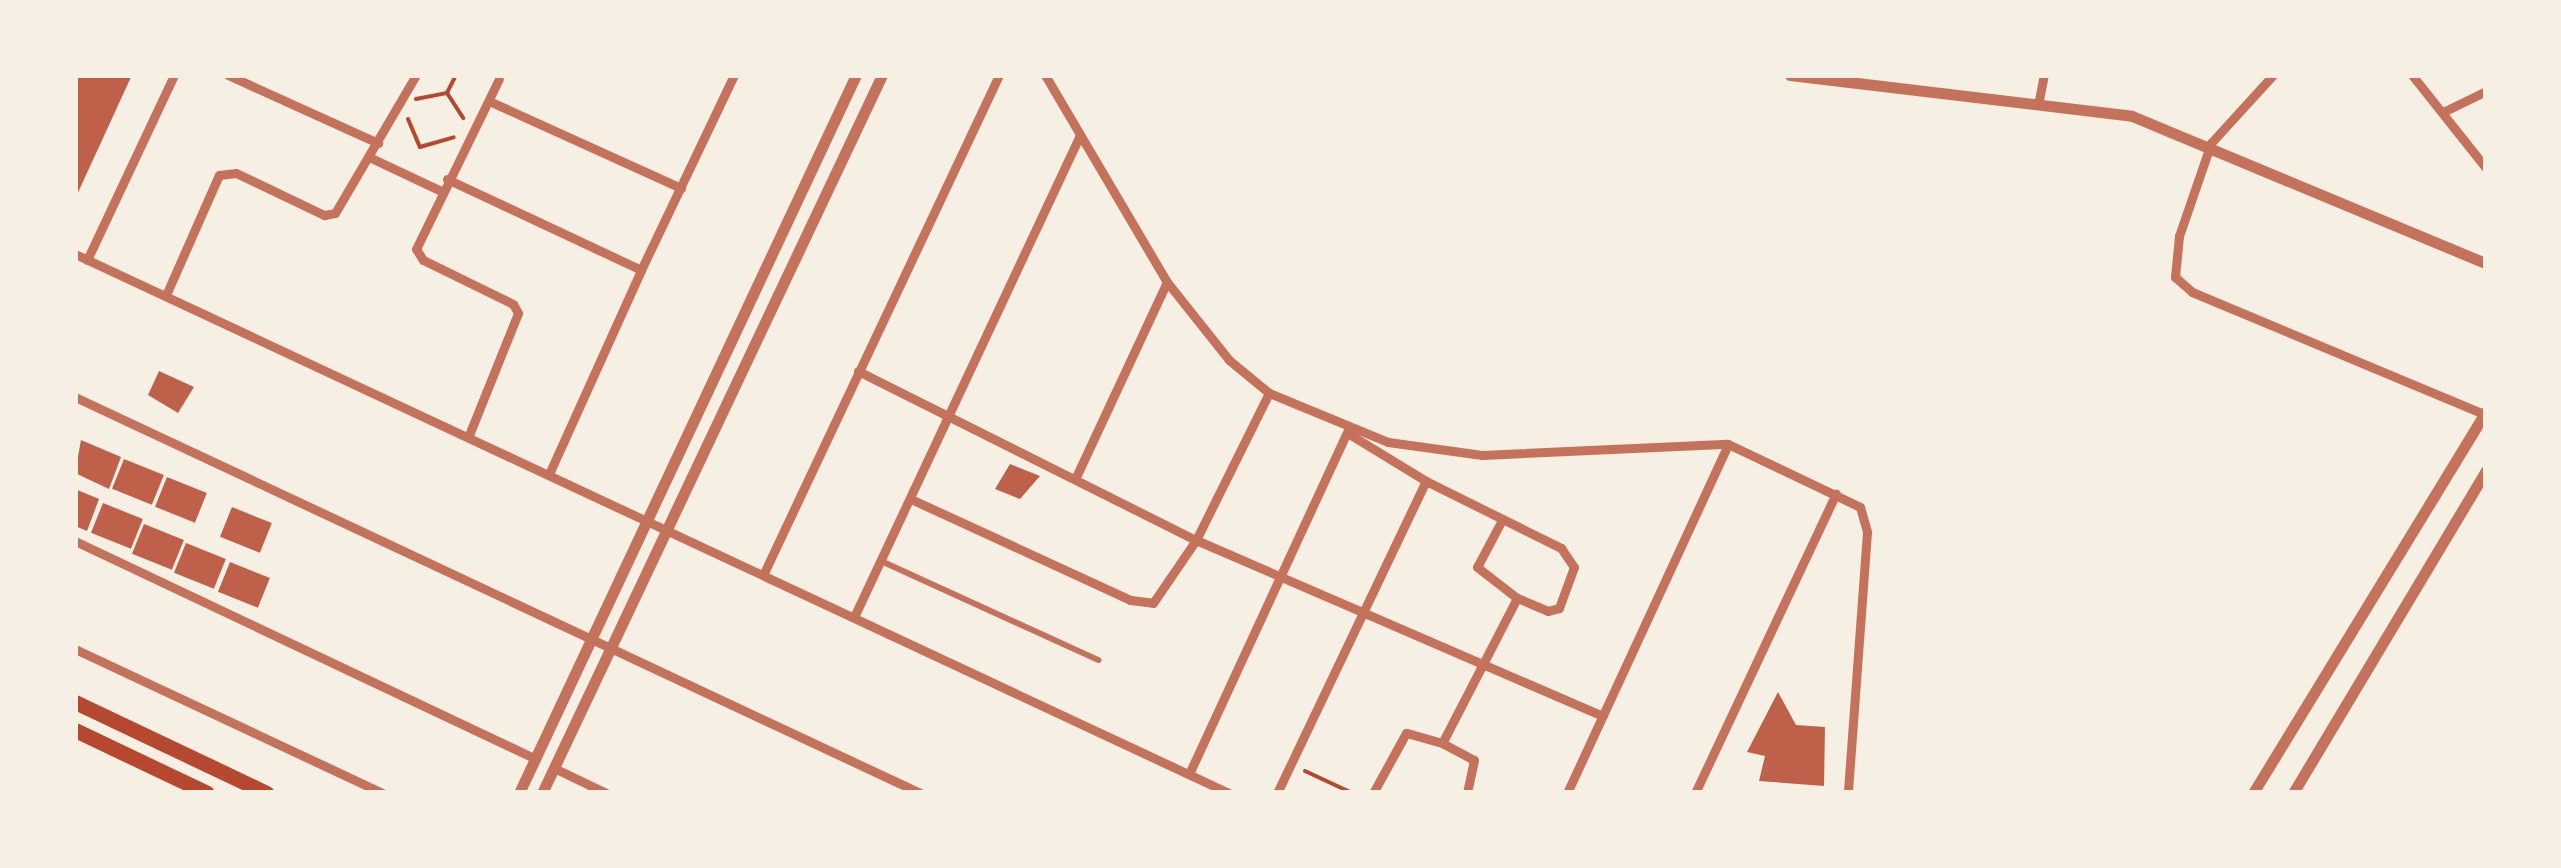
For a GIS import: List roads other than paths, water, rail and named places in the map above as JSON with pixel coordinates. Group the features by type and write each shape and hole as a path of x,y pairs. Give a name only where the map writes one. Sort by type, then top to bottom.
{"main road":[{"path":"75,702 267,793"},
{"path":"75,730 207,793"}],"street":[{"path":"88,260 174,75"},
{"path":"228,75 378,143"},
{"path":"166,294 219,175 236,173 329,215 370,157 416,75"},
{"path":"549,474 640,270 734,75"},
{"path":"519,793 856,75"},
{"path":"542,793 882,75"},
{"path":"763,575 999,75"},
{"path":"1045,75 1167,282 1229,360 1269,393 1343,430 1426,482 1562,548 1574,567 1559,608 1548,611 1517,598 1477,567 1502,520"},
{"path":"1790,75 2039,100 2132,116 2210,143 2486,263"},
{"path":"2039,100 2044,75"},
{"path":"2253,793 2485,413 2181,285 2174,256 2210,143 2273,75"},
{"path":"2412,75 2486,168"},
{"path":"469,435 518,313 418,255 417,242 440,190 489,101 496,76"},
{"path":"2443,112 2486,92"},
{"path":"489,101 681,188"},
{"path":"854,617 953,415 1080,135"},
{"path":"370,157 440,190"},
{"path":"447,179 640,270"},
{"path":"75,254 1229,793"},
{"path":"1076,477 1167,282"},
{"path":"858,372 953,415 1196,540 1485,669 1604,716"},
{"path":"913,500 1140,603 1162,598 1196,540 1269,393"},
{"path":"75,397 920,793"},
{"path":"1343,430 1388,442 1482,455 1728,444 1860,507 1867,532 1848,793"},
{"path":"1189,774 1282,579 1343,430"},
{"path":"1567,793 1728,444"},
{"path":"2293,793 2486,470"},
{"path":"1277,793 1426,482"},
{"path":"1696,793 1836,494"},
{"path":"75,541 536,760"},
{"path":"881,561 1098,660"},
{"path":"1442,743 1485,669 1517,598"},
{"path":"75,649 383,793"},
{"path":"1373,793 1406,733 1442,743 1474,760 1467,793"},
{"path":"554,768 606,793"}]}
